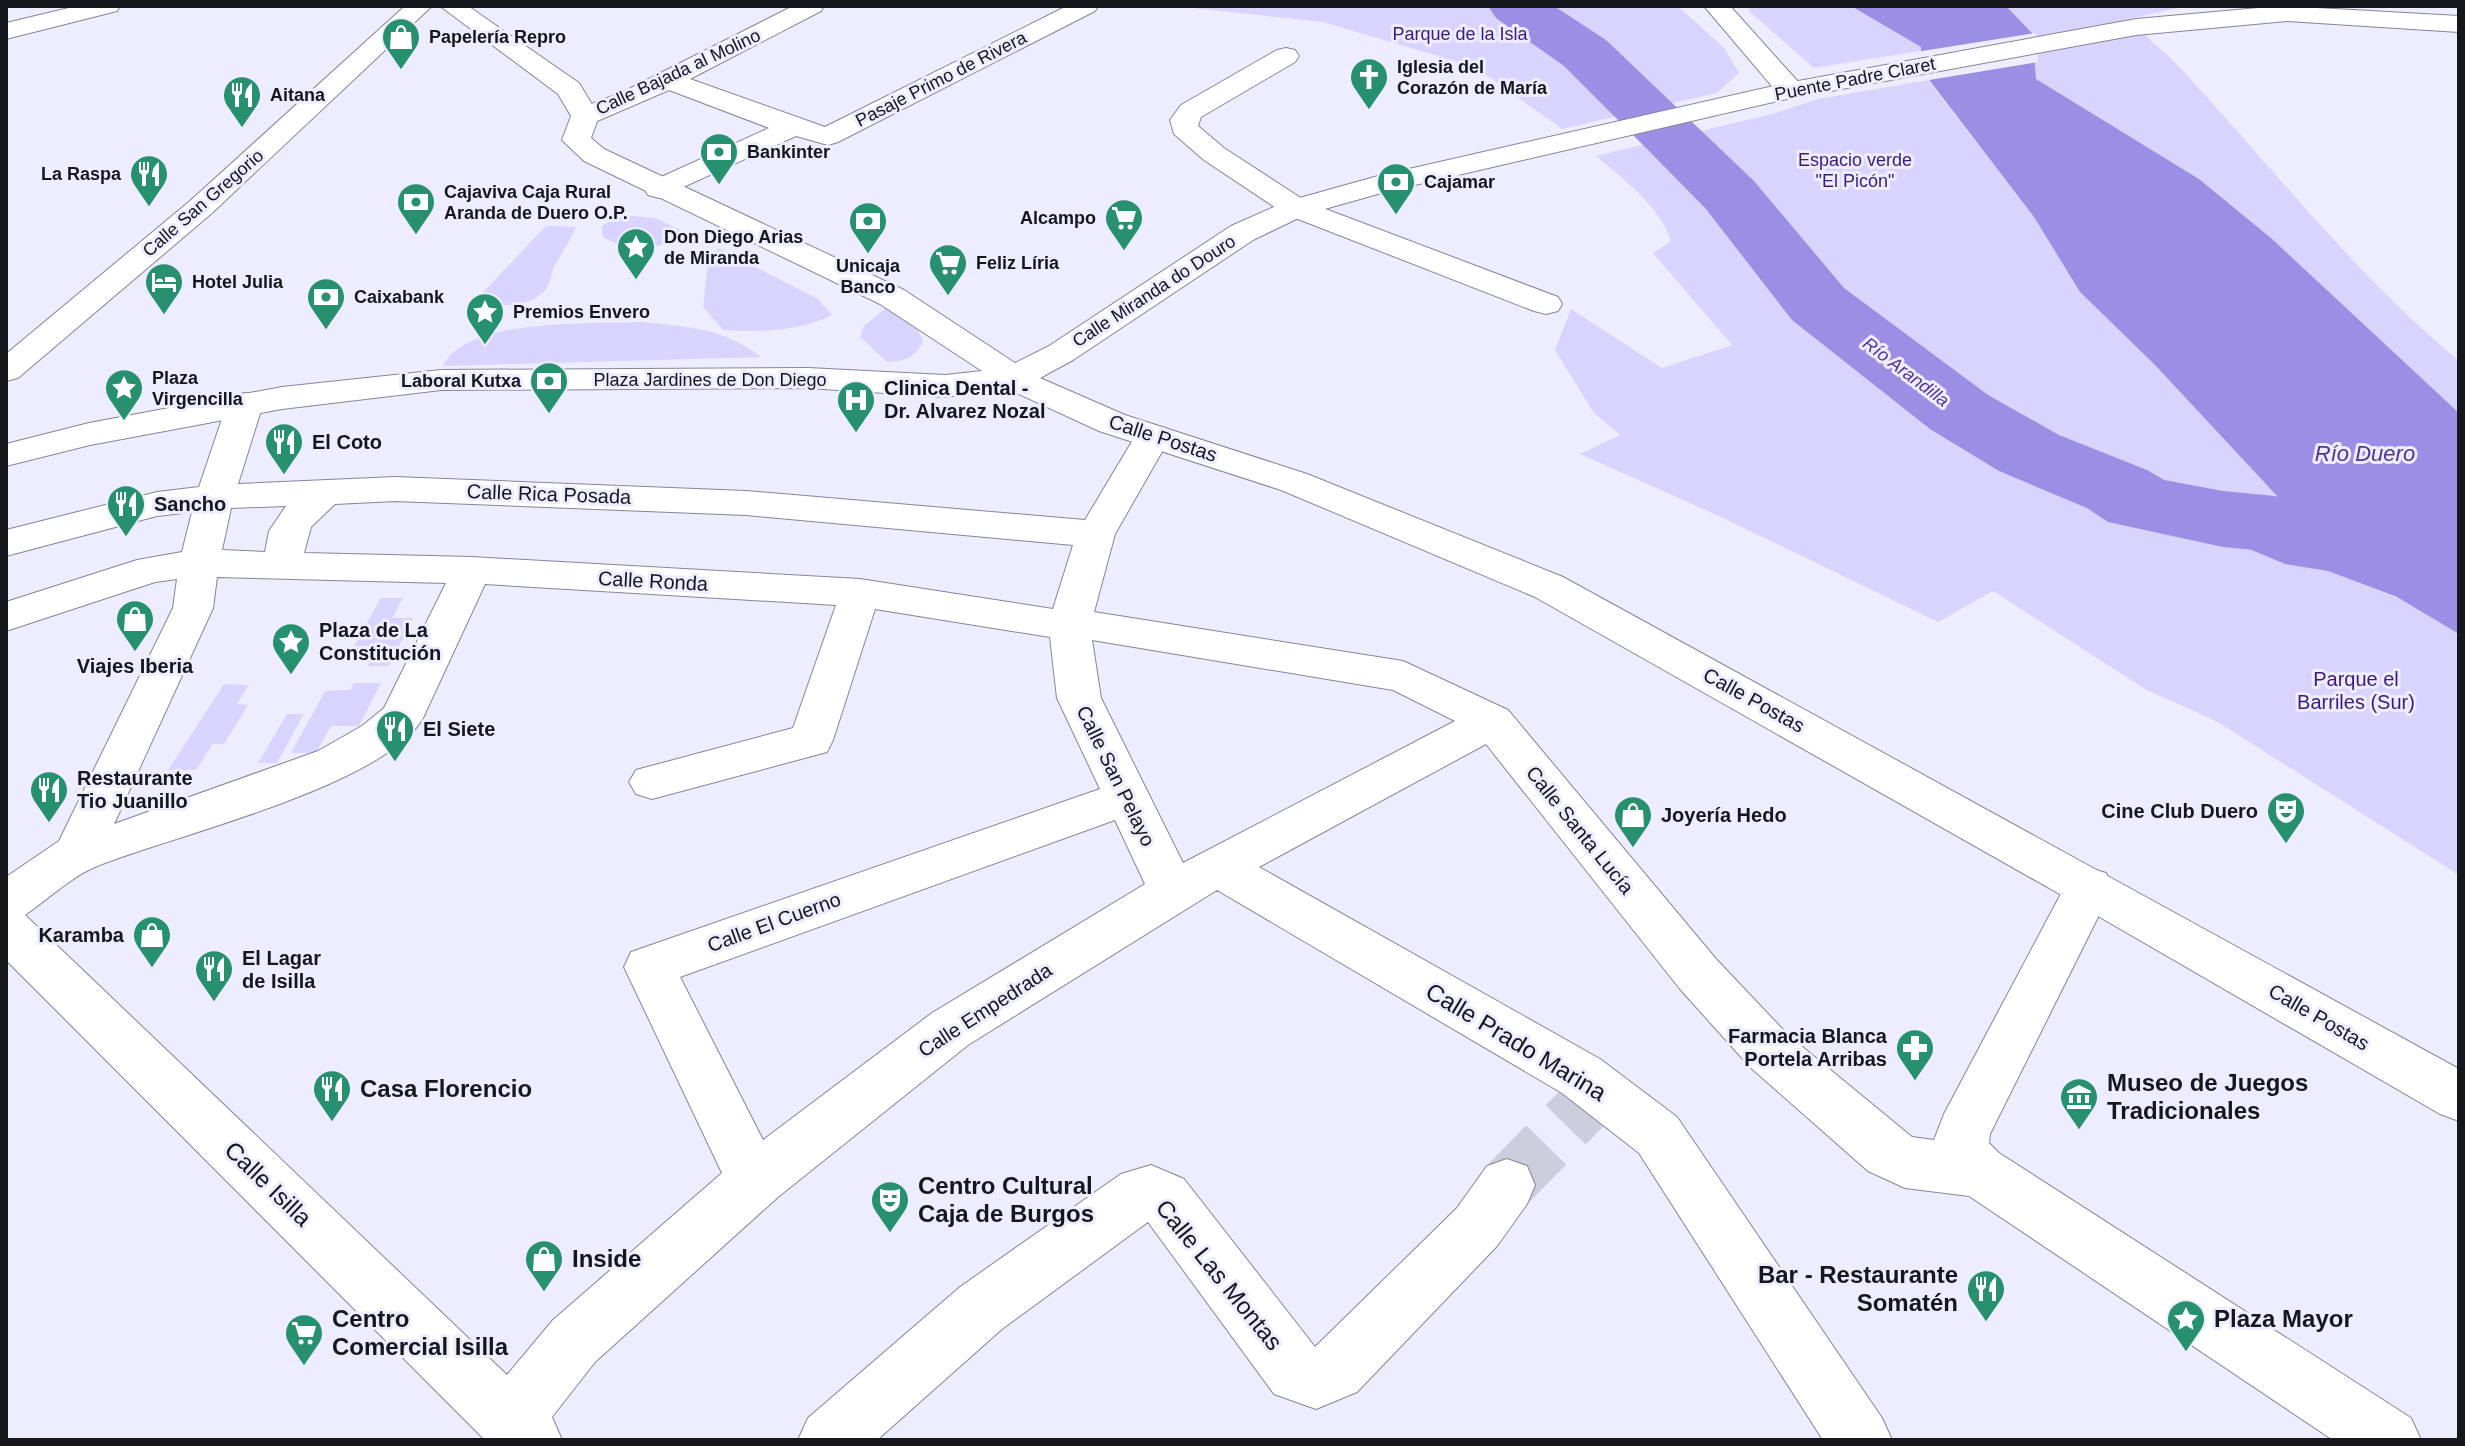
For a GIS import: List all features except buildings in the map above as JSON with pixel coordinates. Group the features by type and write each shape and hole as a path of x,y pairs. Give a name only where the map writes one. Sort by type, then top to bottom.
{"street":[{"path":"6,31 108,6"},
{"name":"Calle San Gregorio","path":"6,371 213,197 420,6"},
{"name":"Calle Bajada al Molino","path":"581,128 618,105 812,6"},
{"name":"Pasaje Primo de Rivera","path":"668,80 821,136 837,132 1086,6"},
{"path":"1716,6 1791,91"},
{"path":"394,28 459,11 569,89 581,128 594,155 659,189 892,297 1013,378"},
{"name":"Puente Padre Claret","path":"1576,140 1791,91 2136,27 2287,13 2459,24"},
{"path":"1286,56 1191,111 1184,120 1184,128 1194,140 1296,208 1546,304"},
{"path":"659,189 793,127"},
{"name":"Calle Miranda do Douro","path":"1013,378 1061,353 1242,233 1296,208 1378,185 1576,140"},
{"name":"Plaza Jardines de Don Diego","path":"245,404 441,380 808,378 945,386 1013,378"},
{"name":"Calle Postas","path":"1013,378 1112,423 1294,482 1549,587 2459,1097"},
{"path":"6,455 89,434 245,404 215,497 199,563 193,608 77,854"},
{"name":"Calle San Pelayo","path":"1153,436 1096,534 1079,698 1125,798 1196,880"},
{"name":"Calle Rica Posada","path":"6,543 157,504 215,497 411,489 746,503 1096,534"},
{"path":"285,565 283,543 297,515 325,492"},
{"name":"Calle Ronda","path":"6,617 151,569 199,563 472,570 860,593 1087,626"},
{"path":"6,902 77,854 133,837 334,763 378,738 401,718 472,570"},
{"path":"652,782 811,740 860,593"},
{"name":"Calle Santa Lucía","path":"1087,626 1403,676 1492,721 1698,974 1769,1051 1888,1153 1905,1162 1979,1171"},
{"name":"Calle Empedrada","path":"520,1430 574,1341 758,1178 950,1029 1196,880 1492,721"},
{"name":"Calle El Cuerno","path":"758,1178 742,1156 649,967 1125,798"},
{"name":"Calle Prado Marina","path":"1196,880 1584,1090 1658,1135 1860,1440"},
{"path":"2089,887 1963,1132 1960,1151 1979,1171 2361,1432"},
{"name":"Calle Isilla","path":"6,928 520,1430"},
{"name":"Calle Las Montas","path":"830,1440 981,1308 1141,1193 1151,1192 1164,1198 1296,1372 1316,1378 1335,1370 1466,1238 1507,1185"}],"green space":[{"name":"Parque de la Isla","path":"1173,6 1678,6 1724,48 1739,73 1717,93 1562,129 1475,67 1323,22"},
{"path":"1748,6 1851,6 1921,47 1920,51 1814,68 1750,12"},
{"path":"2006,6 2187,6 2128,19 2186,74 2351,258 2459,361 2459,413 2271,238 2199,179 2035,79 2032,33"},
{"path":"1928,80 2034,217 2080,292 2155,365 2306,527 2156,497 2140,503 2285,564 2328,571 2407,602 2459,634 2459,875 2216,721 2145,689 1993,591 1938,622 1719,516 1580,454 1620,435 1594,413 1555,350 1571,309 1662,368 1732,345 1653,253 1671,241 1658,216 1640,194 1596,156 1776,113 1818,99"},
{"path":"619,215 655,218 698,238 648,247 624,246 602,236 602,226"},
{"path":"546,226 576,227 554,266 546,289 539,296 522,303 492,305 474,302"},
{"path":"718,248 818,299 832,315 806,325 779,330 723,330 703,307 707,270"},
{"path":"886,308 915,324 923,341 913,355 887,362 860,337 864,326"},
{"path":"643,322 720,334 761,357 443,366 456,350 477,339 504,331 534,326"},
{"path":"381,598 403,598 392,618 413,618 389,666 368,666 377,646 354,646"},
{"path":"354,683 381,683 359,726 331,726 316,753 291,753 325,691 350,690"},
{"path":"224,684 249,685 237,704 248,705 224,744 213,744 196,770 168,770"},
{"path":"287,714 304,714 277,763 258,763"}],"water":[{"name":"Río Duero","path":"1851,6 2006,6 2032,33 2036,79 2199,179 2271,238 2459,413 2459,634 2397,597 2328,571 2285,564 2139,503 2156,497 2305,526 2155,365 2080,292 2034,217 1920,68 1921,47"}],"pier":[{"path":"2036,33 2038,62 1923,81 1916,70 1916,52"}],"waterway":[{"name":"Río Arandilla","path":"1516,6 1585,53 1673,138 1730,195 1818,304 1959,412 2029,453 2117,489 2139,503 2223,519 2275,524"}],"tunnel":[{"path":"1507,1185 1586,1104"}],"place":[{"name":"Papelería Repro","path":"401,71"},
{"name":"Iglesia del Corazón de María","path":"1369,111"},
{"name":"Aitana","path":"242,129"},
{"name":"Bankinter","path":"719,186"},
{"name":"La Raspa","path":"149,208"},
{"name":"Cajamar","path":"1396,216"},
{"name":"Cajaviva Caja Rural Aranda de Duero O.P.","path":"416,236"},
{"name":"Alcampo","path":"1124,252"},
{"name":"Unicaja Banco","path":"868,255"},
{"name":"Don Diego Arias de Miranda","path":"636,281"},
{"name":"Feliz Líria","path":"948,297"},
{"name":"Hotel Julia","path":"164,316"},
{"name":"Caixabank","path":"326,331"},
{"name":"Premios Envero","path":"485,346"},
{"name":"Laboral Kutxa","path":"549,415"},
{"name":"Plaza Virgencilla","path":"124,422"},
{"name":"Clinica Dental - Dr. Alvarez Nozal","path":"856,434"},
{"name":"El Coto","path":"284,476"},
{"name":"Sancho","path":"126,538"},
{"name":"Viajes Iberia","path":"135,653"},
{"name":"Plaza de La Constitución","path":"291,676"},
{"name":"El Siete","path":"395,763"},
{"name":"Restaurante Tio Juanillo","path":"49,824"},
{"name":"Cine Club Duero","path":"2286,845"},
{"name":"Joyería Hedo","path":"1633,849"},
{"name":"Karamba","path":"152,969"},
{"name":"El Lagar de Isilla","path":"214,1003"},
{"name":"Farmacia Blanca Portela Arribas","path":"1915,1082"},
{"name":"Casa Florencio","path":"332,1123"},
{"name":"Museo de Juegos Tradicionales","path":"2079,1131"},
{"name":"Centro Cultural Caja de Burgos","path":"890,1234"},
{"name":"Inside","path":"544,1293"},
{"name":"Bar - Restaurante Somatén","path":"1986,1323"},
{"name":"Plaza Mayor","path":"2186,1353"},
{"name":"Centro Comercial Isilla","path":"304,1367"}],"park label":[{"name":"Espacio verde \"El Picón\"","path":"1855,170"},
{"name":"Parque el Barriles (Sur)","path":"2356,690"}]}
